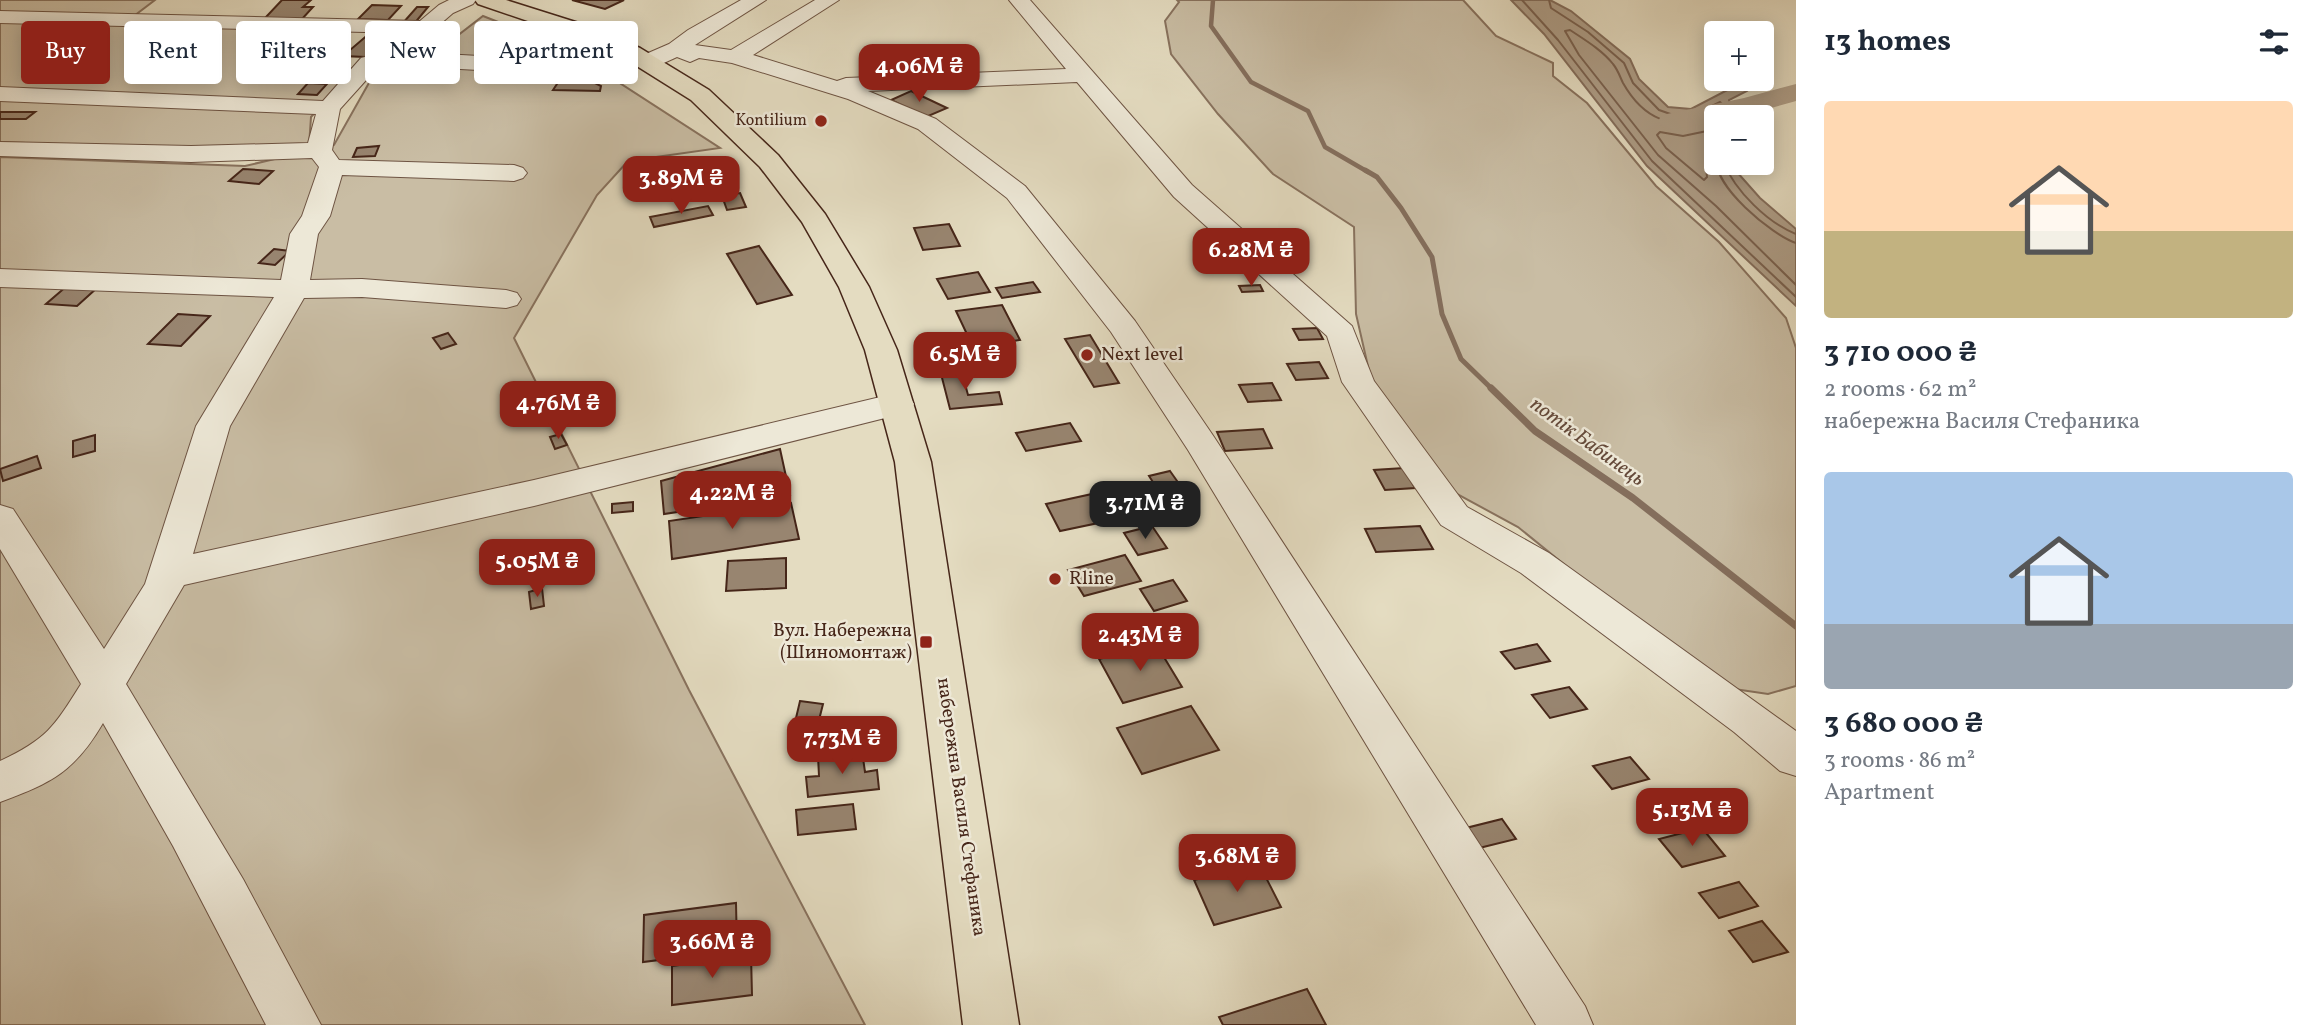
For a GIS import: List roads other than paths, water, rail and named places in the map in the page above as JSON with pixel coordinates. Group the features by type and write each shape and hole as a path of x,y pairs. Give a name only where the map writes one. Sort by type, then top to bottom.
{"main road":[{"name":"набережна Василя Стефаника","path":"485,0 662,55 769,162 815,220 854,287 881,350 914,462 991,1025"}],"street":[{"path":"432,21 446,9 466,0"},
{"path":"662,55 756,0"},
{"path":"745,68 829,0"},
{"path":"1019,0 1183,191 1340,333 1358,382 1454,516 1535,563 1749,719 1796,757"},
{"path":"0,17 365,26"},
{"path":"662,55 745,68 827,86 927,124 1016,192 1124,328 1246,513 1388,746 1566,1025"},
{"path":"0,782 49,759 72,736 164,587 213,426 293,289 304,234 316,216 326,159 329,108 365,68"},
{"path":"827,86 1081,75"},
{"path":"0,94 329,108"},
{"path":"0,149 326,159 514,173"},
{"path":"0,278 293,289 362,288 506,299"},
{"path":"168,574 534,493 897,404"},
{"path":"0,518 105,683 195,837 294,1025"}],"water":[{"path":"1511,0 1550,0 1571,11 1630,59 1639,79 1668,107 1691,109 1726,91 1747,91 1729,100 1729,105 1704,105 1704,175 1740,175 1760,198 1796,229 1796,306 1647,166 1544,34"}],"waterway":[{"name":"потік Бабинець","path":"1213,0 1211,26 1251,82 1308,111 1325,147 1368,172"},
{"path":"1672,121 1748,106 1796,92"},
{"name":"потік Бабинець","path":"1365,170 1377,177 1401,208 1432,257 1442,314 1461,359 1493,390"},
{"name":"потік Бабинець","path":"1491,388 1535,431 1633,498 1796,626"}],"place":[{"name":"Kontilium","path":"821,121"},
{"name":"Next level","path":"1087,355"},
{"name":"Rline","path":"1055,579"},
{"name":"Вул. Набережна (Шиномонтаж)","path":"926,642"}]}
